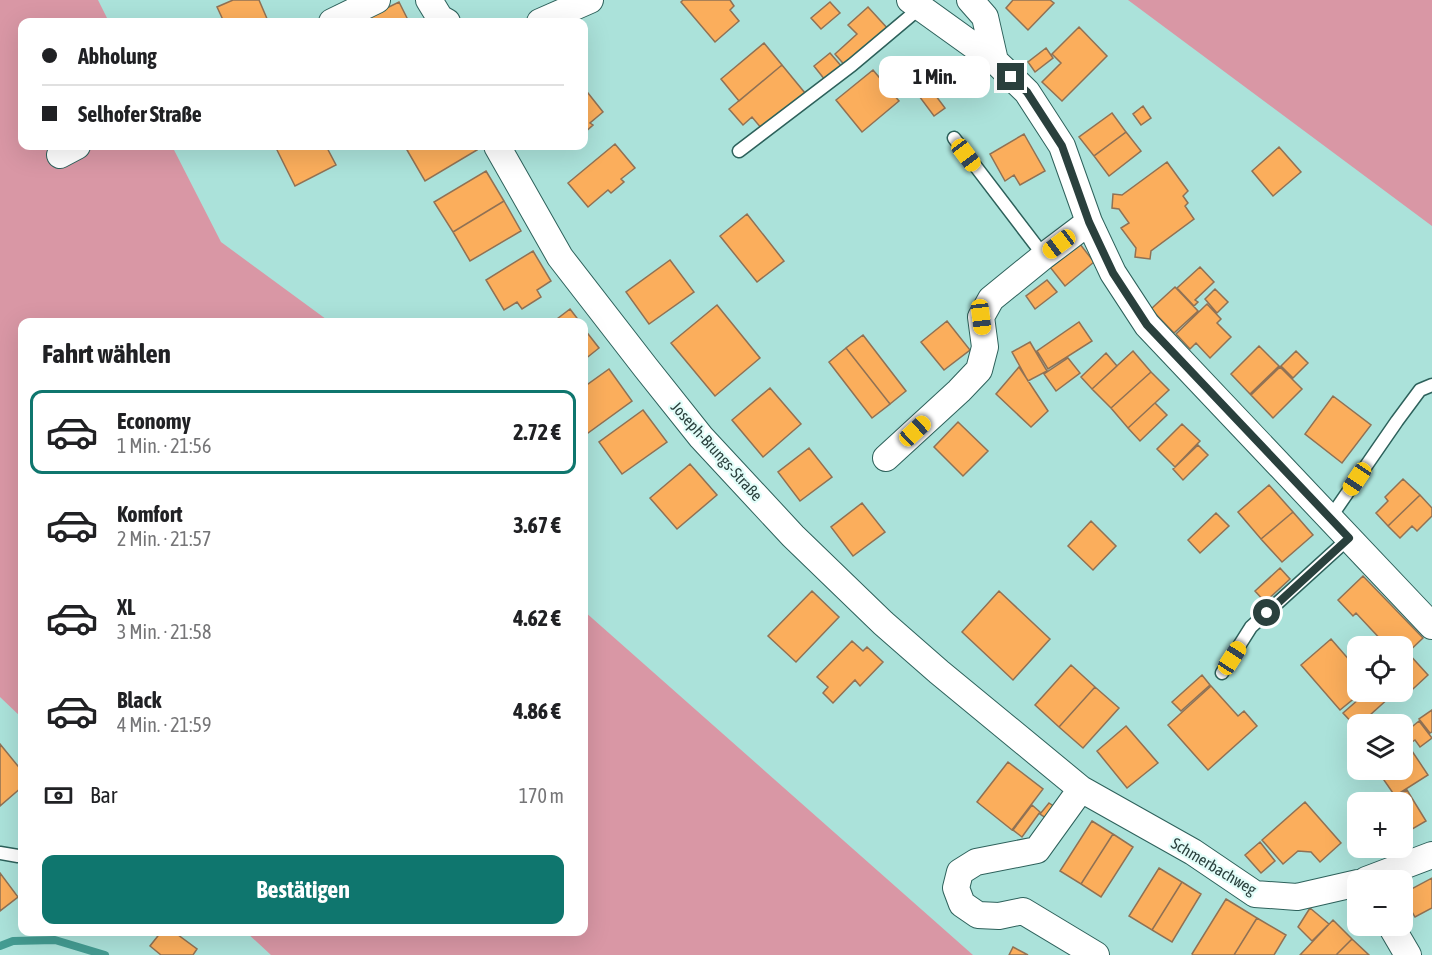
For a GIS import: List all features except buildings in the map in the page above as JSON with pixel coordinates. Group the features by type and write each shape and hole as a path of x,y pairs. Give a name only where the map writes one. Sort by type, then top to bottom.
{"street":[{"path":"340,18 377,0"},
{"path":"429,0 440,18"},
{"path":"549,18 590,0"},
{"path":"970,0 985,17 995,62"},
{"path":"915,3 995,62 1027,92 1062,146 1089,222 1113,273 1147,325 1432,626"},
{"name":"Joseph-Brungs-Straße","path":"499,150 560,257 701,437 793,536 883,623 989,712"},
{"path":"886,458 979,370 985,348 981,317 991,299 1089,222"},
{"name":"Schmerbachweg","path":"989,712 1081,789 1193,852 1255,894 1298,897 1347,886"},
{"path":"1081,789 1037,850 976,862 960,872 956,888 962,903 978,915 999,916 1023,911 1096,955"},
{"path":"1394,870 1432,855"},
{"path":"1397,936 1408,955"}],"lane":[{"path":"739,151 852,65 915,3"},
{"path":"954,138 1044,256"},
{"path":"1330,518 1396,421 1420,390 1432,385"},
{"path":"1222,673 1251,627 1349,538"},
{"path":"0,853 18,856"}],"shaded area":[{"path":"0,0 98,0 107,18 18,18 18,150 174,150 221,242 325,318 18,318 18,714 0,697"},
{"path":"1128,0 1432,0 1432,226"},
{"path":"588,615 973,955 271,955 250,936 588,936"}],"waterway":[{"path":"0,946 13,941 55,940 105,955"}],"route":[{"path":"1011,77 1027,92 1062,146 1089,222 1113,273 1147,325 1349,538 1267,613"}]}
